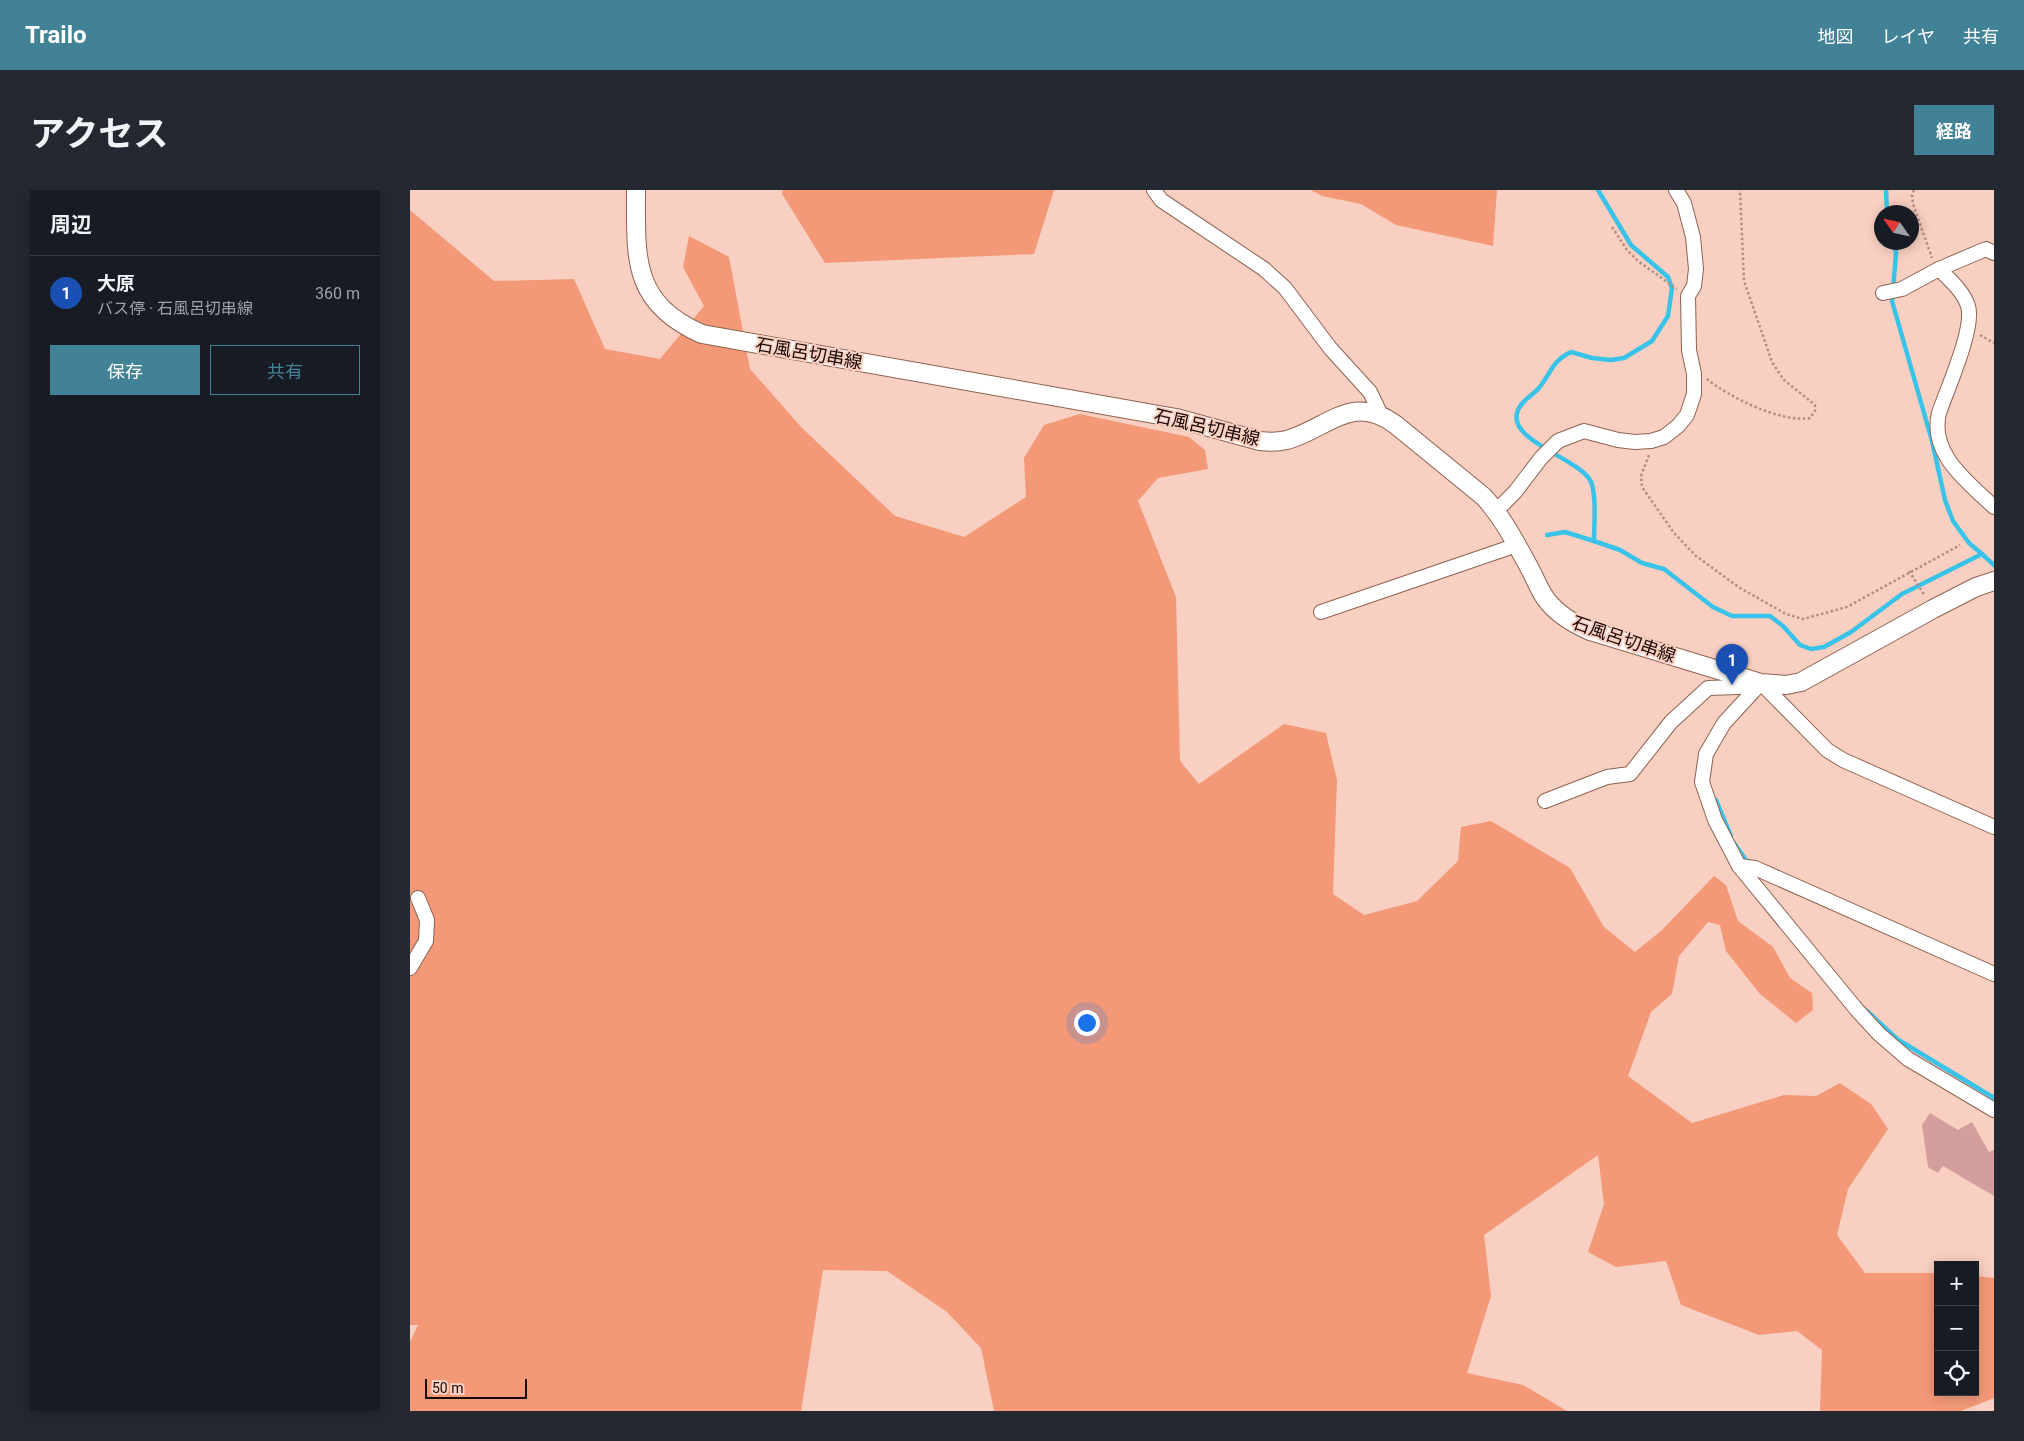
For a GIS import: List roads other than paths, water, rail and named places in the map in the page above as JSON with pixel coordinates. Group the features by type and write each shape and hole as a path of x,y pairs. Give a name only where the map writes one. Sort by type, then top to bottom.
{"main road":[{"name":"石風呂切串線","path":"636,190 636,249 639,268 645,285 655,302 668,315 684,326 702,334 1176,418 1260,441 1288,440 1343,414 1358,410 1372,411 1396,425 1474,488 1496,510 1548,602 1562,616 1578,626 1761,683 1786,685 1801,682 1934,609 1993,582"}],"street":[{"path":"1154,190 1161,200 1264,269 1285,288 1330,348 1370,392 1381,415"},
{"path":"1496,510 1515,492 1541,458 1558,441 1584,431 1618,440 1651,441 1664,437 1678,426 1687,415 1694,394 1694,374 1689,350 1688,296 1694,286 1696,269 1693,237 1684,203 1676,190"},
{"path":"1882,294 1902,289 1939,269 1986,249 1994,252"},
{"path":"1939,269 1968,304 1970,314 1968,329 1936,425 1939,443 1958,473 1994,507"},
{"path":"1321,612 1517,546"},
{"path":"1545,801 1607,777 1630,774 1671,722 1708,688 1738,687 1761,683"},
{"path":"1761,683 1827,750 1843,760 1994,827"},
{"path":"1761,683 1724,724 1710,746 1706,754 1702,782 1715,820 1739,866 1878,1034 1908,1059 1994,1110"},
{"path":"1739,866 1755,868 1994,974"},
{"path":"410,968 426,941 427,920 418,898"}],"waterway":[{"path":"1598,190 1631,245 1668,277 1672,288 1668,316 1652,341 1624,358 1611,360 1592,358 1571,352 1560,359 1539,388 1522,403 1518,410 1517,421 1522,430 1531,439 1571,464 1590,480 1594,492 1594,541 1620,550 1642,563 1664,569 1713,607 1732,616 1770,616 1783,626 1800,645 1811,649 1824,647 1851,632 1902,594 1982,554 1994,565"},
{"path":"1886,190 1887,205"},
{"path":"1896,250 1892,301 1932,441 1945,500 1953,521 1969,543 1982,554"},
{"path":"1547,535 1565,532 1594,541"},
{"path":"1716,800 1731,836"},
{"path":"1734,843 1748,863"},
{"path":"1867,1011 1897,1039 1994,1098"}],"place":[{"name":"大原","path":"1732,685"}]}
